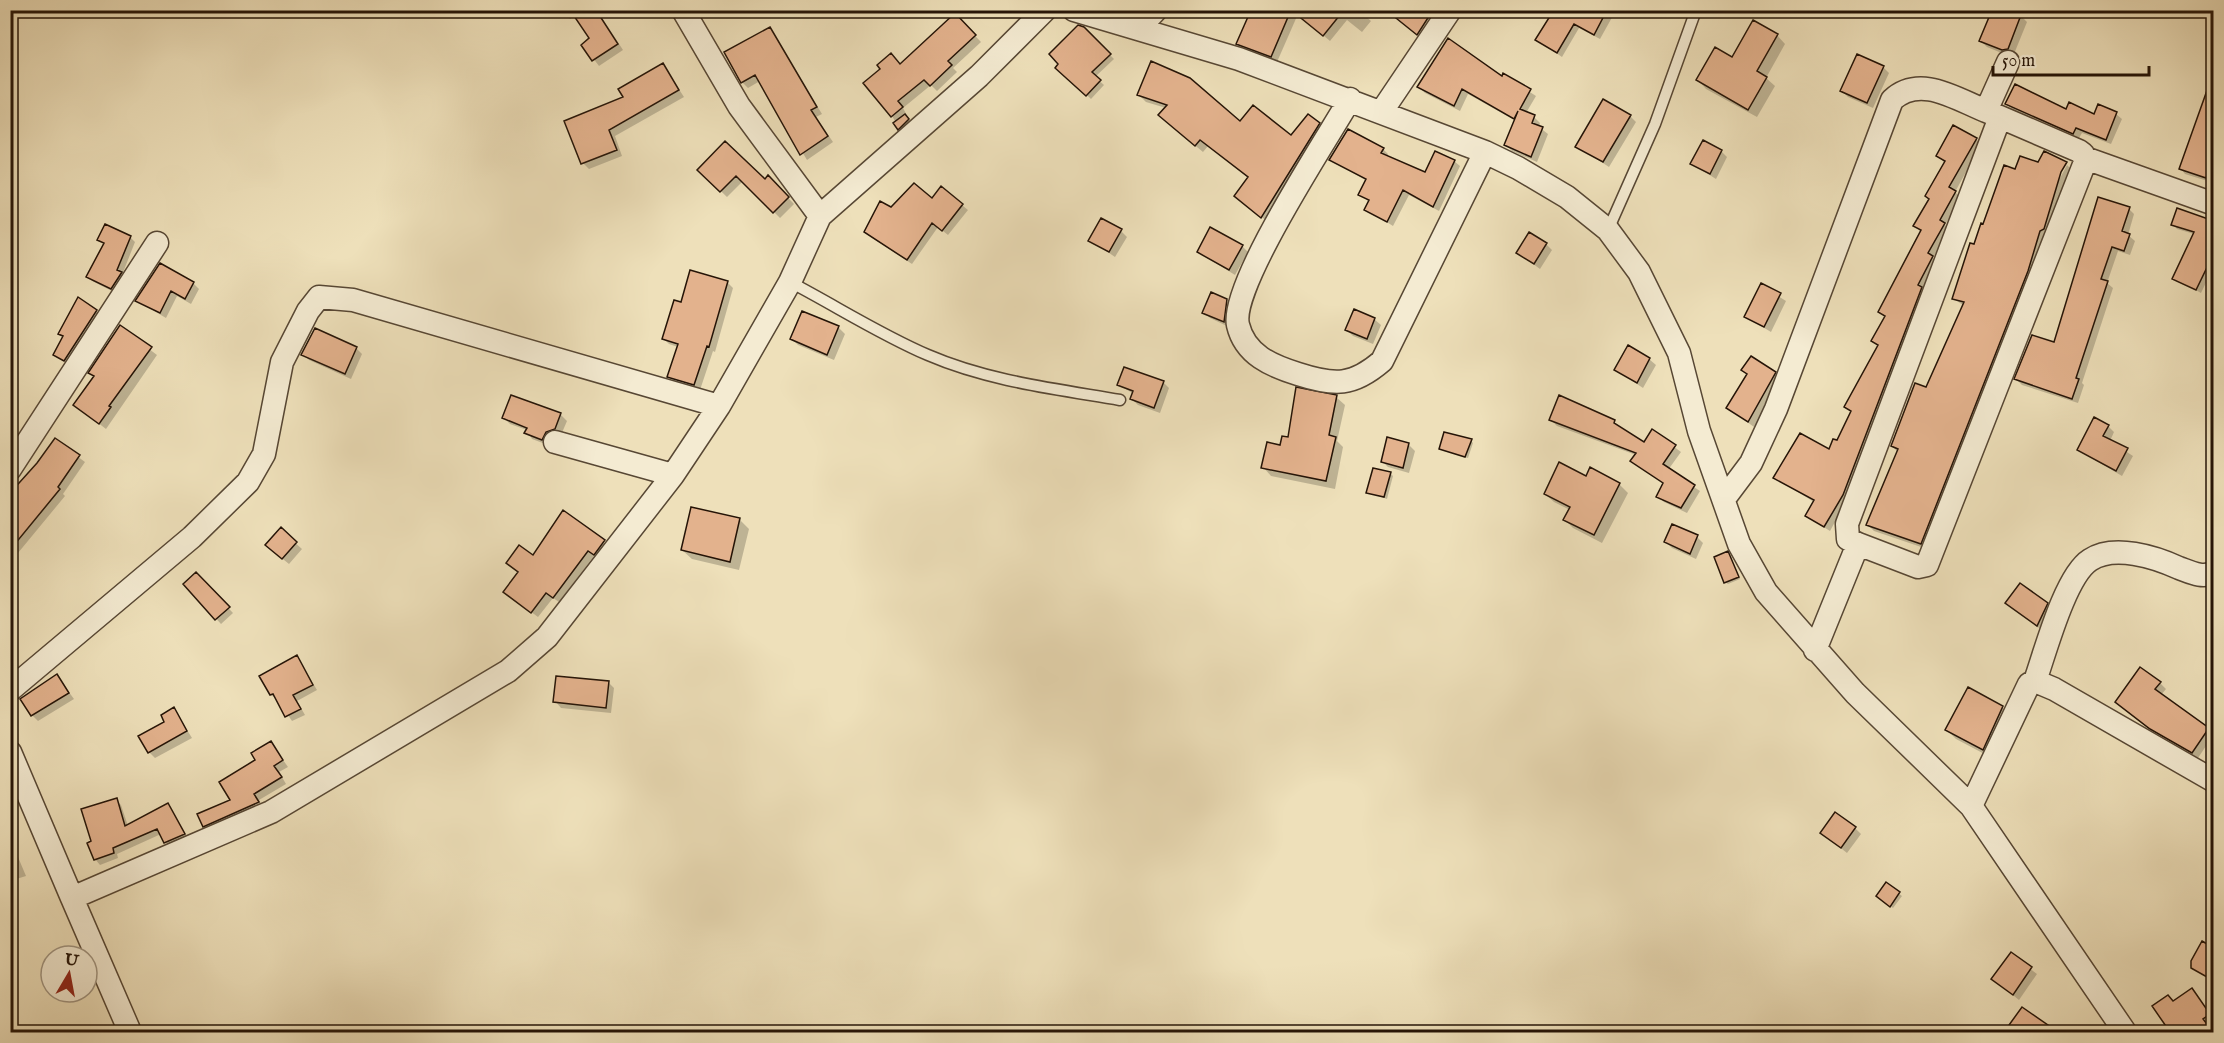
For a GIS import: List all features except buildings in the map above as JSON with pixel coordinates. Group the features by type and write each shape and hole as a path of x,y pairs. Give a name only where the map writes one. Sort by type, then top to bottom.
{"street":[{"path":"683,10 739,106 820,216"},
{"path":"72,897 271,812 508,671 547,638 673,475 719,406 790,282 820,216 979,76 1045,10"},
{"path":"1074,10 1239,59 1383,111 1485,152 1518,168 1567,197 1608,230 1640,272 1679,353 1699,431 1739,544 1766,592 1815,650 1971,806 2125,1032"},
{"path":"1139,28 1156,10"},
{"path":"1383,111 1450,10"},
{"path":"2008,62 1993,114 1846,524 1848,539 1918,567 1927,565 2083,169 2085,158"},
{"path":"1724,499 1751,463 1776,409 1893,100 1902,91 1913,87 1928,88 2079,151 2085,158 2213,203"},
{"path":"1350,99 1270,237 1240,302 1238,323 1244,341 1258,357 1283,369 1316,380 1344,382 1363,378 1382,362 1485,152"},
{"path":"10,469 157,243"},
{"path":"10,690 192,537 248,482 264,454 282,362 308,311 319,297 353,300 719,406"},
{"path":"555,442 673,475"},
{"path":"1815,650 1858,544"},
{"path":"1971,806 2029,684 2036,681 2073,580 2091,559 2124,554 2146,556 2201,575 2214,572"},
{"path":"2036,681 2054,689 2214,781"},
{"path":"10,752 130,1032"}],"lane":[{"path":"1608,230 1655,124 1696,10"},
{"path":"790,282 938,358 967,368 1044,387 1120,400"}]}
